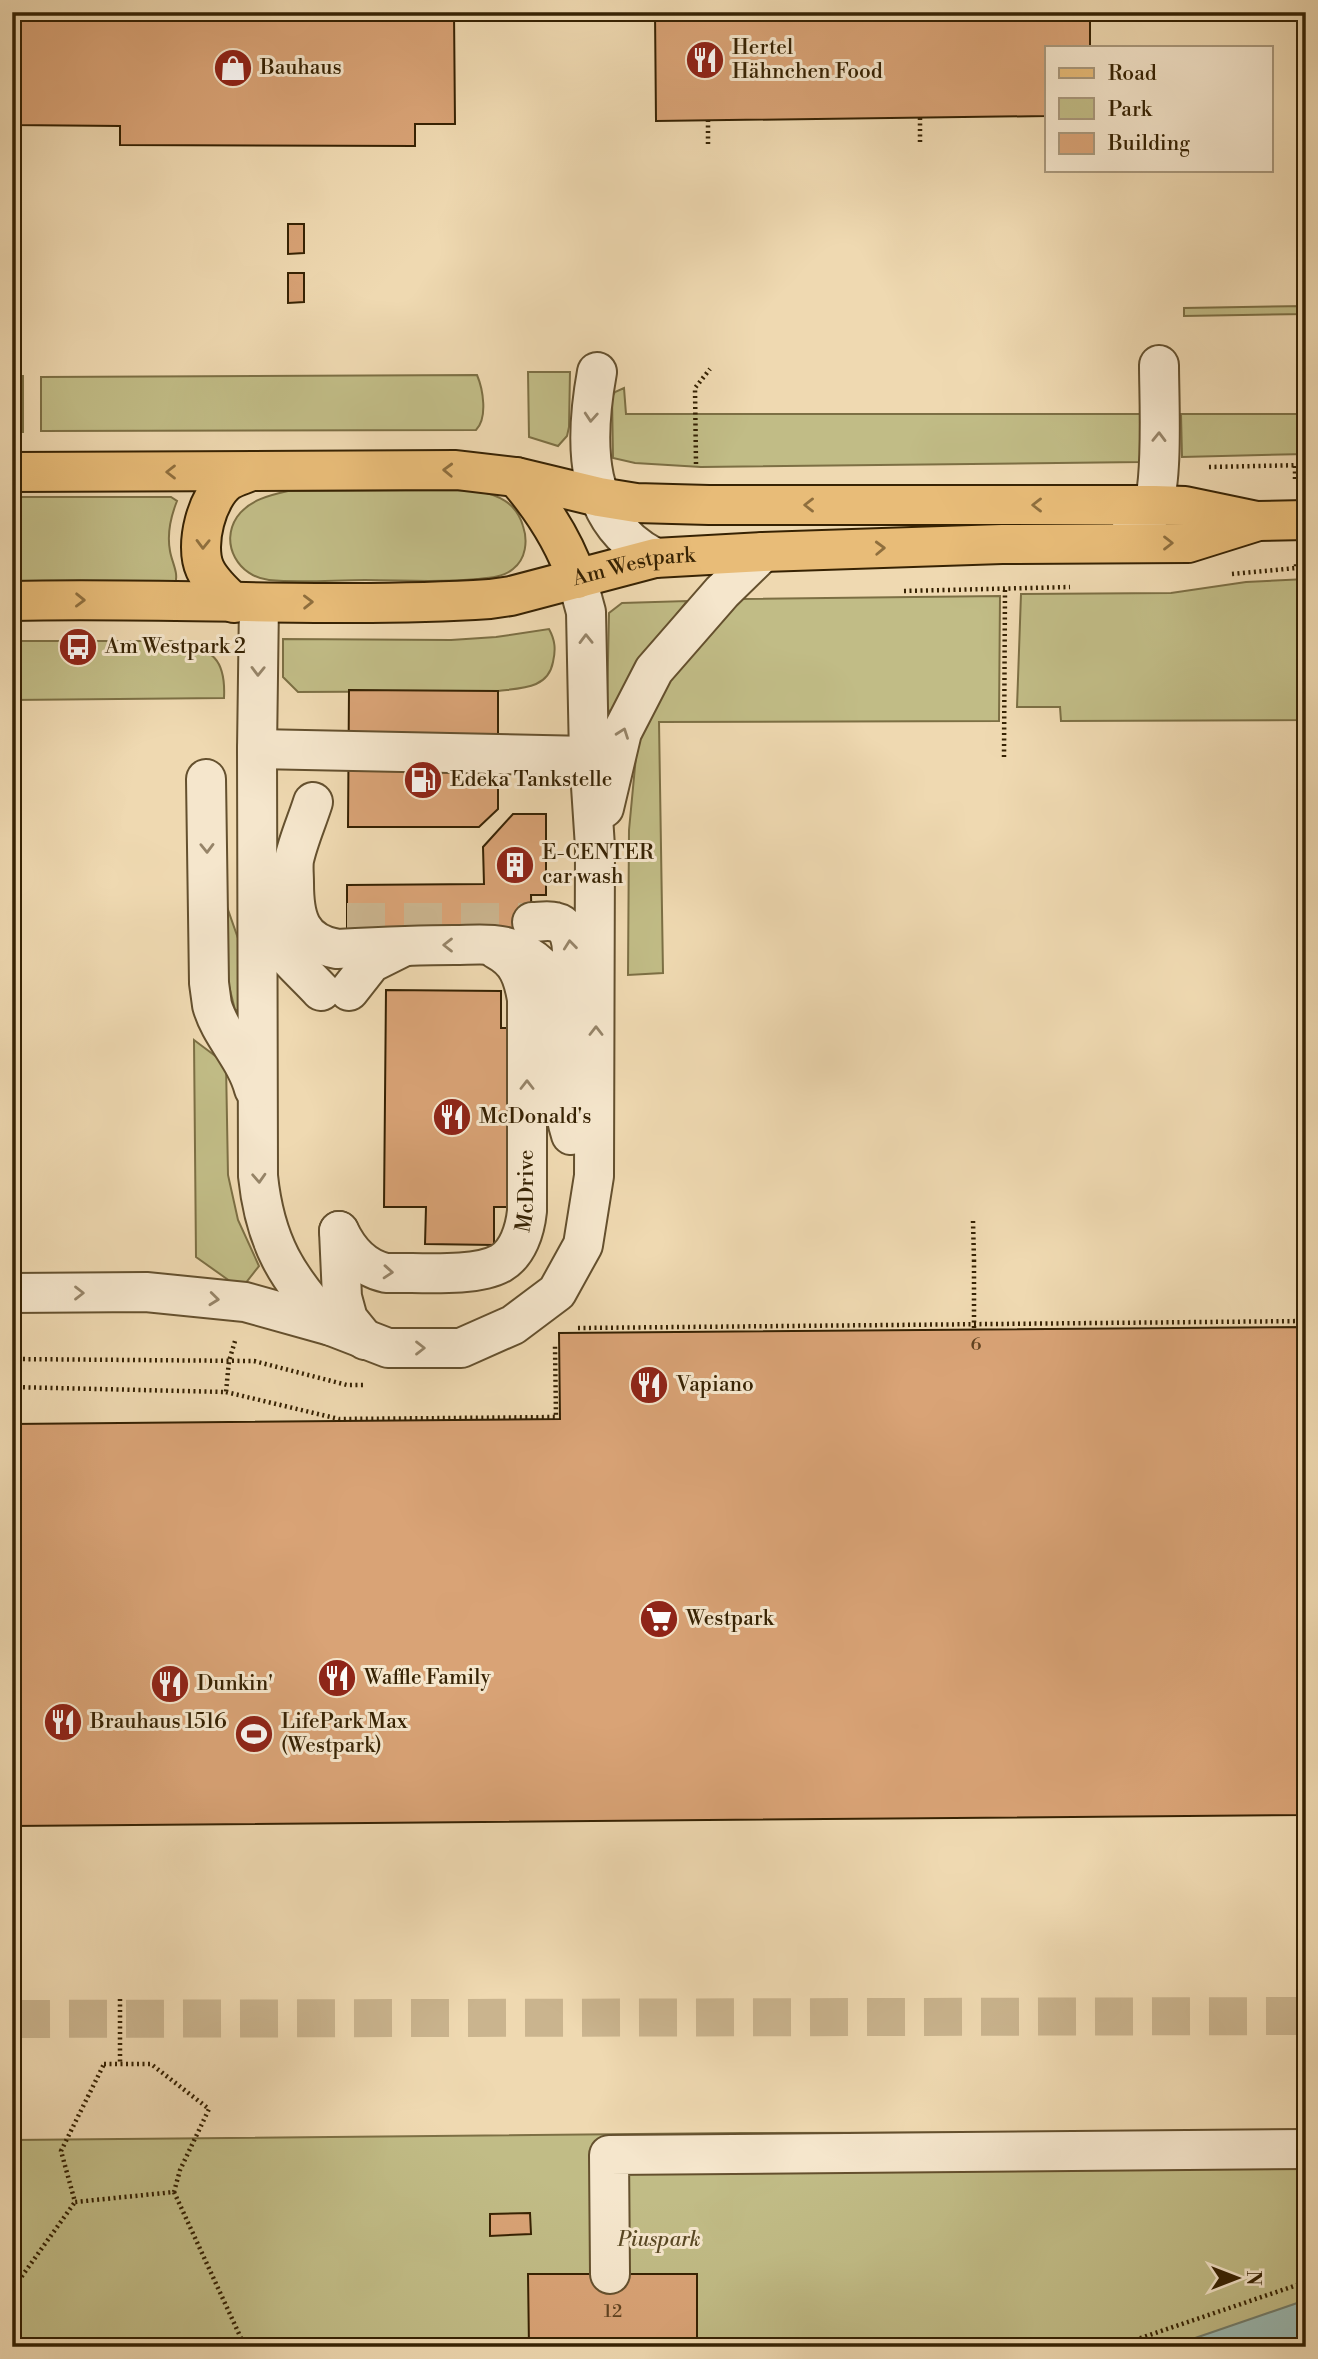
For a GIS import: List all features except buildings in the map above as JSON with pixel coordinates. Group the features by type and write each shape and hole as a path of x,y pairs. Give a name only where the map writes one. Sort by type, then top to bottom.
{"main road":[{"name":"Am Westpark","path":"12,472 456,470 534,489 594,479 636,503 1154,505 1185,506 1257,521 1306,520"},
{"path":"246,603 215,585 204,567 202,550 206,513 216,494 228,482 249,472"},
{"path":"534,489 578,579"},
{"path":"511,596 537,570 543,555 546,540 534,489"},
{"name":"Am Westpark","path":"12,601 246,603 469,600 511,596 655,558 1002,544 1188,543 1257,521"}],"lane":[{"path":"1002,544 1063,528 1133,526 1148,518 1154,505 1158,468 1159,365"},
{"path":"597,372 592,397 594,479 609,517 623,536 639,550 655,558"},
{"path":"595,847 622,732 654,670 722,592 763,552"},
{"path":"12,1293 146,1292 245,1302 388,1348 461,1348 513,1325 557,1292 583,1245 594,1176 595,847 589,756 586,611 578,579"},
{"path":"246,603 257,749 258,1177 261,1203 267,1228 287,1272 348,1333"},
{"path":"257,749 589,756"},
{"path":"314,751 317,906 334,922 342,935"},
{"path":"206,779 209,983 213,1006 246,1066 258,1110"},
{"path":"258,904 263,923 290,960 335,991 385,954 409,945"},
{"path":"532,922 557,922 568,930 571,943 571,1135 583,1245"},
{"path":"258,1000 264,982 275,969 342,935 409,945 488,945 517,950 544,970 555,983 559,1004 561,1090 571,1135"},
{"name":"McDrive","path":"348,1333 348,1319 342,1297 339,1231 354,1255 375,1270 386,1273 471,1272 502,1263 513,1252 525,1229 527,999 519,969 511,958 488,945"},
{"path":"610,2274 609,2155 1306,2149"}],"path":[{"path":"920,118 920,143"},
{"path":"708,120 708,145"},
{"path":"696,472 695,388 710,369"},
{"path":"1158,468 1306,466"},
{"path":"1296,568 1306,568"},
{"path":"1004,757 1005,589"},
{"path":"973,1221 974,1329"},
{"path":"226,1392 229,1361 245,1302"},
{"path":"575,1329 1306,1321"},
{"path":"12,1387 226,1392 339,1419 556,1417 555,1333"},
{"path":"12,1359 254,1361 347,1385 373,1385"},
{"path":"120,1999 120,2063"},
{"path":"75,2203 61,2151 104,2063 151,2063 209,2109 180,2170 174,2192 245,2347"},
{"path":"12,2290 75,2203 174,2192"},
{"path":"1114,2347 1306,2282"}],"green space":[{"path":"1306,306 1306,314 1184,316 1184,308"},
{"path":"528,372 570,372 569,427 567,436 558,446 529,437"},
{"path":"477,375 483,411 476,430 41,431 41,377"},
{"path":"12,376 23,376 23,432 12,432"},
{"path":"624,388 626,414 1140,414 1140,462 701,467 635,463 613,458 612,397 615,392"},
{"path":"1181,414 1306,414 1306,454 1182,457"},
{"path":"475,490 491,494 511,505 523,526 525,544 521,560 509,572 501,575 449,581 269,580 249,573 235,558 231,548 232,527 247,506 260,499 288,491"},
{"path":"12,497 171,497 177,501 171,519 169,539 176,572 175,584 12,585"},
{"path":"1306,579 1306,720 1061,721 1060,707 1017,707 1021,594 1171,593 1246,582"},
{"path":"1000,596 999,721 659,722 663,973 628,975 629,830 638,735 680,660 741,599"},
{"path":"687,601 668,625 611,715 607,707 609,613 622,603"},
{"path":"549,629 555,649 550,671 546,678 524,688 498,691 298,692 283,677 283,639 451,640"},
{"path":"12,641 177,641 200,648 215,658 223,674 224,698 12,700"},
{"path":"222,797 226,798 226,904 240,944 239,1010 235,1010 225,970"},
{"path":"194,1040 226,1064 228,1175 238,1220 259,1266 241,1289 196,1257"},
{"name":"Piuspark","path":"1306,2132 1306,2347 12,2347 12,2140 740,2133"}],"water":[{"path":"1306,2300 1306,2347 1169,2347"}],"tunnel":[{"path":"347,922 532,922"},
{"path":"12,2019 1306,2016"}],"place":[{"name":"Hertel Hähnchen Food","path":"705,60"},
{"name":"Bauhaus","path":"233,68"},
{"name":"Am Westpark 2","path":"78,647"},
{"name":"Edeka Tankstelle","path":"423,780"},
{"name":"E-CENTER car wash","path":"515,865"},
{"name":"McDonald's","path":"452,1117"},
{"name":"Vapiano","path":"649,1385"},
{"name":"Westpark","path":"659,1619"},
{"name":"Waffle Family","path":"337,1678"},
{"name":"Dunkin'","path":"170,1684"},
{"name":"Brauhaus 1516","path":"63,1722"},
{"name":"LifePark Max (Westpark)","path":"254,1734"}]}
